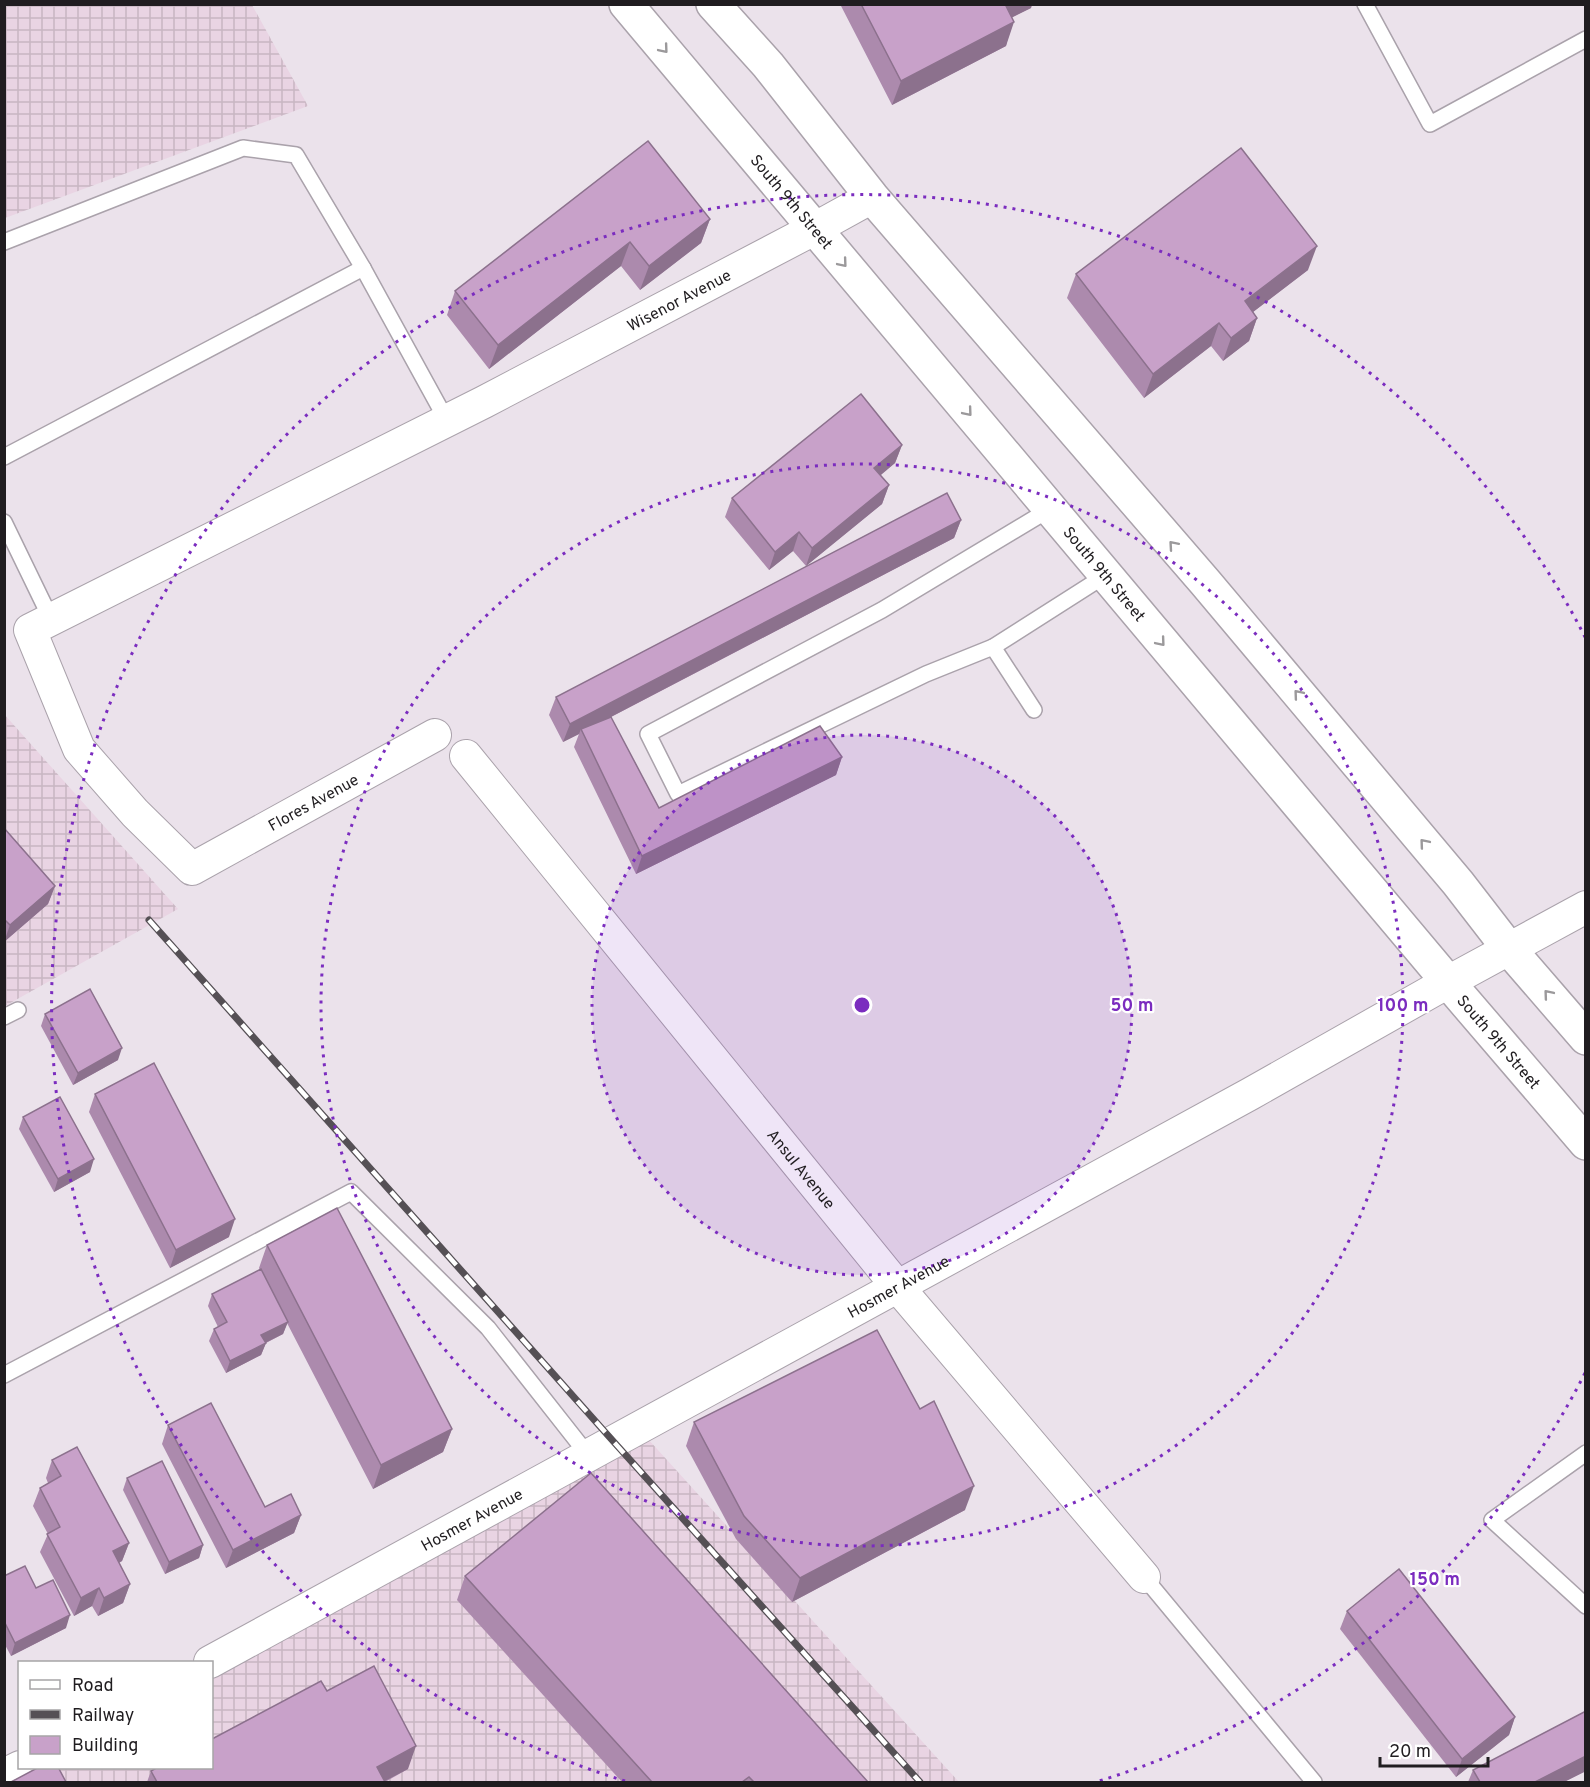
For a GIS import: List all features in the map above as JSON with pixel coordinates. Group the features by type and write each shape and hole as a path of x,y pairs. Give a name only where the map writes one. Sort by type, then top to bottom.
{"main road":[{"name":"South 9th Street","path":"626,4 1586,1143"},
{"path":"712,4 768,65 872,197 1205,582 1458,883 1509,949 1586,1038"}],"street":[{"name":"Wisenor Avenue","path":"192,869 135,813 79,749 30,630 484,402 872,197"},
{"name":"Flores Avenue","path":"192,869 435,735"},
{"name":"Ansul Avenue","path":"466,756 897,1286 1144,1576"},
{"name":"Hosmer Avenue","path":"212,1661 1250,1094 1586,907"},
{"path":"4,1775 18,1768"}],"lane":[{"path":"1365,4 1430,124 1586,39"},
{"path":"4,242 243,148 296,155 363,268 447,420"},
{"path":"4,457 363,268"},
{"path":"1050,509 882,610 648,734 678,794 926,674 993,647 1106,575"},
{"path":"4,522 51,619"},
{"path":"993,647 1034,710"},
{"path":"4,1375 351,1192 488,1328 588,1455"},
{"path":"1586,1453 1492,1520 1586,1606"},
{"path":"1144,1576 1314,1782"}],"shaded area":[{"path":"5,4 252,5 308,106 5,218"},
{"path":"4,714 178,909 5,1006 4,1006"},
{"path":"638,1428 959,1782 5,1782 19,1769 213,1769 213,1661"}],"building":[{"path":"861,4 1005,4 1014,22 901,81"},
{"path":"648,141 710,219 649,266 630,242 498,345 455,291"},
{"path":"1241,148 1317,246 1245,301 1257,318 1231,338 1219,323 1153,374 1076,274"},
{"path":"861,394 902,445 874,468 889,485 812,548 799,532 775,552 732,498"},
{"path":"947,493 961,520 570,724 556,697"},
{"path":"611,717 659,808 820,726 842,757 642,856 581,729"},
{"path":"4,828 55,886 10,925 4,919"},
{"path":"90,989 122,1048 78,1073 45,1014"},
{"path":"154,1063 235,1219 176,1250 95,1094"},
{"path":"60,1097 94,1159 58,1179 23,1117"},
{"path":"337,1208 452,1429 381,1465 267,1245"},
{"path":"261,1269 288,1322 261,1335 266,1343 230,1361 214,1329 227,1322 212,1294"},
{"path":"877,1330 920,1409 934,1401 974,1486 800,1578 744,1516 694,1422"},
{"path":"211,1403 265,1507 291,1494 301,1515 233,1550 168,1425"},
{"path":"77,1447 129,1543 113,1551 130,1584 104,1598 99,1588 81,1598 47,1534 60,1527 40,1488 61,1476 52,1460"},
{"path":"162,1461 203,1545 169,1562 127,1478"},
{"path":"591,1473 868,1782 754,1782 749,1777 742,1782 652,1782 465,1576"},
{"path":"25,1566 36,1588 53,1580 70,1615 15,1643 4,1621 4,1576"},
{"path":"1399,1569 1515,1717 1462,1759 1347,1611"},
{"path":"374,1666 416,1746 377,1767 385,1782 157,1782 151,1771 154,1769 213,1769 213,1738 321,1681 327,1691"},
{"path":"1586,1711 1586,1756 1535,1782 1480,1782 1473,1770"},
{"path":"35,1769 59,1769 66,1782 11,1782"}],"railway":[{"path":"149,920 920,1782"}]}
